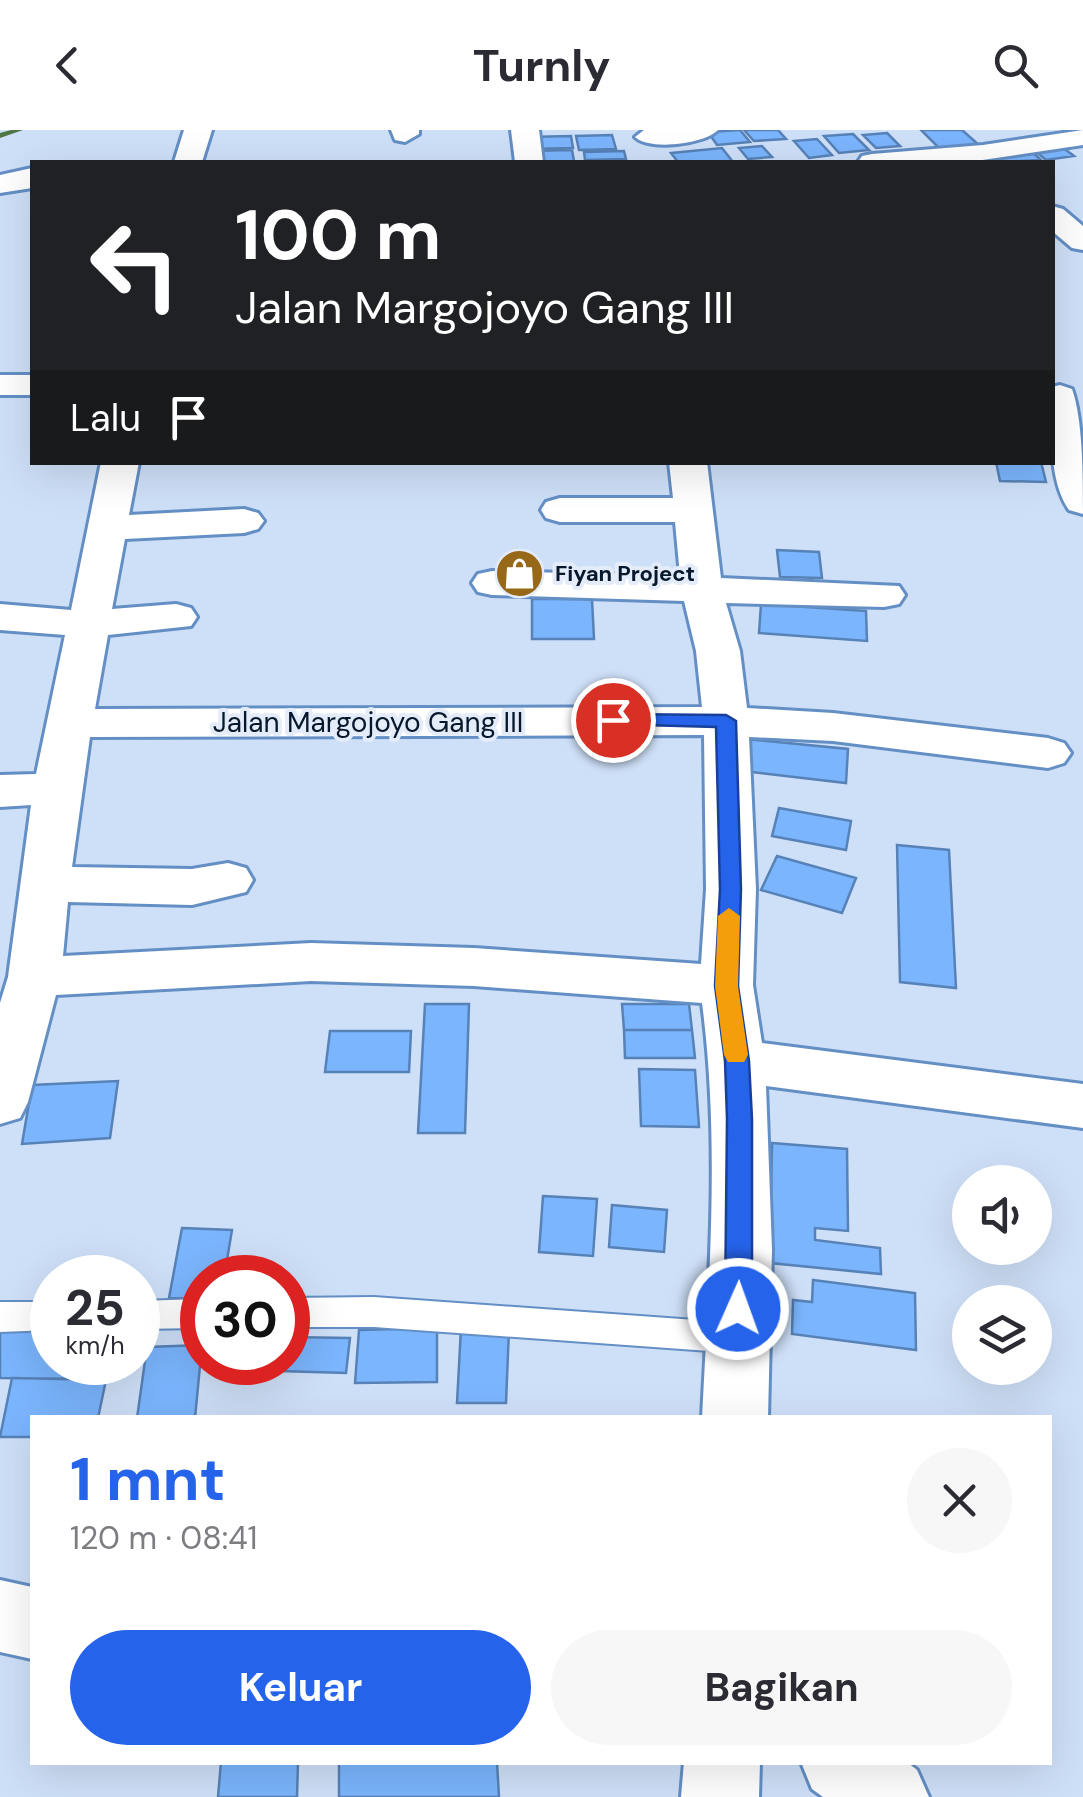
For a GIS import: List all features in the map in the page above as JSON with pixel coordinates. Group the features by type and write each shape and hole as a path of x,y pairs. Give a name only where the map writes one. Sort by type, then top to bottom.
{"street":[{"path":"189,160 198,130"},
{"path":"525,130 529,160"},
{"path":"652,143 704,130"},
{"path":"930,160 989,158 1041,136 1083,137"},
{"path":"0,184 19,184 30,178"},
{"path":"1055,202 1083,200"},
{"path":"1055,219 1078,257"},
{"path":"0,385 30,385"},
{"path":"1065,396 1083,502"},
{"path":"0,1102 34,977 57,788 119,465"},
{"path":"560,510 691,486 702,590 718,651 726,721 730,889 726,986 737,1061 741,1250 735,1415"},
{"path":"106,528 244,521"},
{"path":"492,584 884,595"},
{"path":"0,617 88,624 176,618"},
{"name":"Jalan Margojoyo Gang III","path":"70,723 726,721 834,727 1048,753"},
{"path":"0,792 57,788"},
{"path":"43,884 192,887 228,880"},
{"path":"34,977 311,962 474,967 726,986"},
{"path":"737,1061 1083,1106"},
{"path":"0,1616 30,1623"},
{"path":"720,1797 722,1765"},
{"path":"844,1765 890,1797"}],"lane":[{"path":"310,1313 374,1312 738,1338"},
{"path":"0,1316 30,1316"}],"building":[{"path":"740,130 750,142 717,145 708,132"},
{"path":"744,130 778,130 786,139 754,141"},
{"path":"921,130 962,130 979,145 940,149"},
{"path":"887,133 900,146 876,148 863,135"},
{"path":"853,134 869,150 839,153 824,136"},
{"path":"612,135 616,149 579,150 576,136"},
{"path":"571,136 573,148 530,149 528,137"},
{"path":"817,139 832,155 809,158 794,141"},
{"path":"762,146 772,157 748,159 739,148"},
{"path":"1062,147 1074,156 1046,160 1034,150"},
{"path":"722,148 731,160 676,160 671,153"},
{"path":"572,150 574,160 531,160 530,151"},
{"path":"1030,150 1041,160 996,160 990,155"},
{"path":"624,151 626,159 585,160 584,152"},
{"path":"997,465 1042,465 1046,482 1000,481"},
{"path":"777,550 819,552 822,578 780,577"},
{"path":"532,599 592,599 594,639 532,639"},
{"path":"761,604 866,611 867,641 759,633"},
{"path":"746,739 848,749 846,783 743,771"},
{"path":"779,808 851,821 846,850 772,836"},
{"path":"897,845 949,850 956,988 900,982"},
{"path":"777,856 856,878 842,913 761,890"},
{"path":"425,1004 469,1004 465,1133 418,1133"},
{"path":"622,1004 689,1004 692,1030 624,1030"},
{"path":"624,1030 692,1030 695,1058 625,1058"},
{"path":"330,1031 411,1031 409,1072 325,1072"},
{"path":"639,1069 695,1070 699,1127 641,1126"},
{"path":"118,1081 110,1138 22,1144 32,1085"},
{"path":"772,1143 847,1149 848,1231 815,1228 815,1240 880,1248 881,1274 770,1263"},
{"path":"543,1196 597,1199 593,1256 539,1252"},
{"path":"612,1205 667,1210 664,1252 609,1247"},
{"path":"182,1228 232,1230 228,1255 180,1255 180,1298 169,1298"},
{"path":"813,1280 915,1293 916,1350 792,1334 793,1300 812,1302"},
{"path":"0,1328 30,1329 30,1378 0,1378"},
{"path":"437,1328 437,1382 355,1383 359,1330"},
{"path":"461,1328 509,1329 506,1403 457,1403"},
{"path":"310,1337 350,1338 346,1373 310,1372"},
{"path":"180,1346 180,1385 198,1385 195,1415 137,1415 142,1385 160,1385 160,1347"},
{"path":"12,1378 30,1378 30,1385 105,1385 99,1415 30,1415 30,1437 0,1437"},
{"path":"221,1765 298,1765 297,1797 218,1797"},
{"path":"339,1765 497,1765 499,1797 339,1797"}],"waterway":[{"path":"0,136 19,130"}],"slow traffic":[{"path":"729,916 726,986 736,1055"}],"place":[{"name":"Fiyan Project","path":"520,573"}],"route":[{"path":"613,720 726,721 730,889 726,986 737,1061 741,1250 738,1309"}]}
